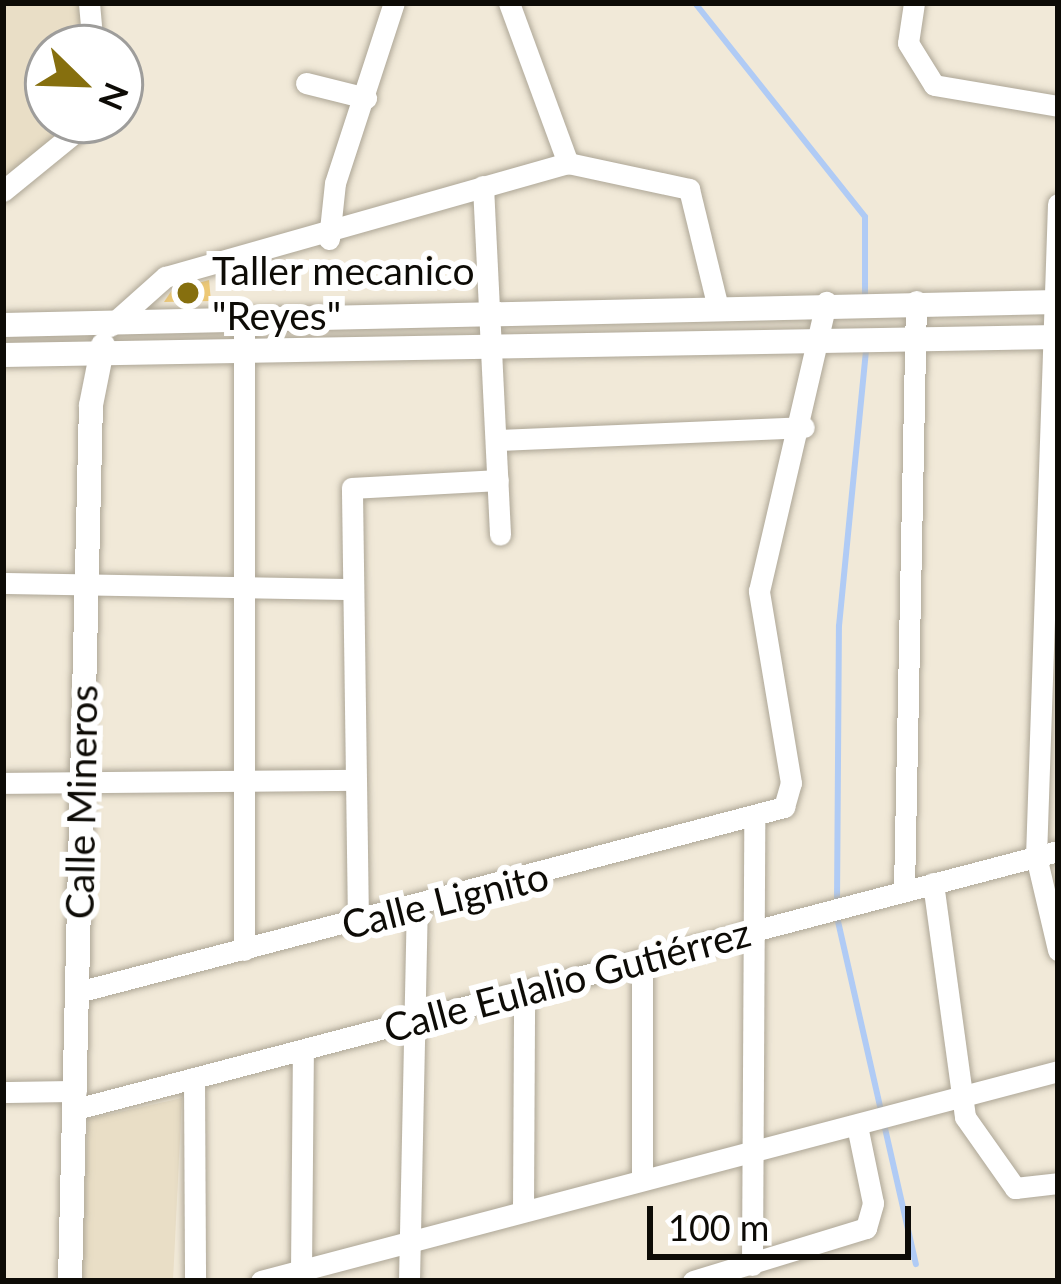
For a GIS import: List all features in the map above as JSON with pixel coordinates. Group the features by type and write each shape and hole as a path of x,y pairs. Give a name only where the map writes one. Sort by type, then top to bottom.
{"street":[{"path":"329,239 330,203 394,3"},
{"path":"509,3 568,163"},
{"path":"914,3 908,43 934,85 1058,106"},
{"path":"306,83 366,98"},
{"path":"3,191 61,144"},
{"path":"110,326 165,277 329,239 483,186 568,163 689,189 717,304"},
{"path":"483,186 500,535"},
{"path":"1058,204 1047,853 1058,950"},
{"path":"904,889 916,301"},
{"path":"752,1265 754,822 784,807 791,783 759,591 805,427 826,302"},
{"path":"3,325 110,326 717,304 1055,302"},
{"path":"244,322 244,950"},
{"name":"Calle Mineros","path":"70,1281 86,584 99,356 110,326"},
{"path":"3,355 244,355 821,337 1055,337"},
{"path":"497,440 805,427"},
{"path":"358,922 350,496 362,481 499,480"},
{"path":"3,583 349,590"},
{"path":"3,783 352,780"},
{"name":"Calle Lignito","path":"78,992 754,822"},
{"name":"Calle Eulalio Gutiérrez","path":"3,1092 76,1100 194,1078 1047,853"},
{"path":"933,883 962,1100 1009,1183 1058,1183"},
{"path":"409,1281 417,908"},
{"path":"641,959 641,1178"},
{"path":"523,1210 524,992"},
{"path":"301,1271 303,1051"},
{"path":"261,1281 1058,1071"},
{"path":"194,1078 195,1281"},
{"path":"694,1281 849,1238 871,1218 857,1126"}],"shaded area":[{"path":"3,3 79,3 81,24 24,24 24,144 46,144 3,179"},
{"path":"182,1098 173,1281 81,1281 88,1119"}],"building":[{"name":"Taller mecanico \"Reyes\"","path":"209,280 211,301 164,302 172,290"}],"waterway":[{"path":"695,3 865,217 865,300"},
{"path":"837,904 839,626 866,349"},
{"path":"837,917 916,1264"}],"place":[{"name":"Taller mecanico \"Reyes\"","path":"188,293"}]}
